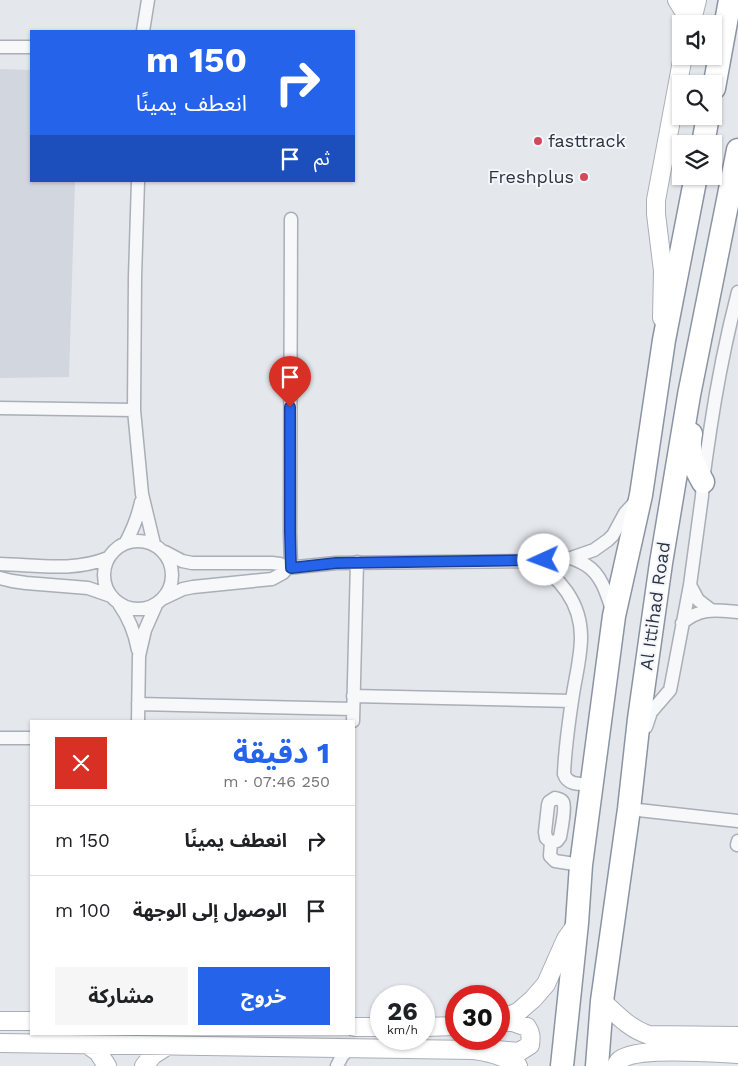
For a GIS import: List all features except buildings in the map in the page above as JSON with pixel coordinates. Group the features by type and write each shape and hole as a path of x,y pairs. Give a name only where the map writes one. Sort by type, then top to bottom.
{"highway":[{"path":"719,75 730,42 730,0"},
{"name":"Al Ittihad Road","path":"597,1066 602,1001 659,572 689,395 738,150"},
{"name":"Al Ittihad Road","path":"562,1066 581,865 614,616 641,495 664,340 694,185"},
{"path":"689,395 694,404 689,446 690,456 702,482"}],"main road":[{"path":"677,0 686,15"},
{"path":"693,15 697,0"},
{"path":"664,340 661,312 663,270 656,200 681,65"},
{"path":"510,1016 518,1012 533,999 546,984 566,939 577,923"},
{"path":"602,1001 631,1026 649,1035 738,1036"},
{"path":"0,1021 30,1022"},
{"path":"0,1043 463,1049 519,1052 530,1045 531,1033 527,1027 510,1022"},
{"path":"355,1027 370,1027"},
{"path":"88,1045 98,1052 107,1066"},
{"path":"144,1066 153,1055 168,1046"},
{"path":"484,1051 506,1058 518,1066"},
{"path":"616,1066 621,1059 649,1052 738,1054"}],"street":[{"path":"139,0 143,30"},
{"path":"143,30 148,0"},
{"path":"0,47 30,47"},
{"path":"138,182 134,410 142,494 154,544"},
{"path":"0,578 26,583 88,588 128,608 138,610 147,608 183,589 193,586 272,579 289,568 291,219"},
{"path":"633,772 641,758 649,716 670,690 690,585 702,496 702,482 714,409 733,328 738,292"},
{"path":"0,408 134,410"},
{"path":"126,542 134,527 142,494"},
{"path":"138,720 139,656 137,642 127,616 106,587 104,578 104,567 108,558 116,548 126,542 135,540 145,541 154,544 182,561 192,563 272,563 289,568 357,562 531,561 571,558 594,550 608,540 641,495"},
{"path":"139,656 145,630 160,601 170,589 173,580 173,570 165,552"},
{"path":"0,564 47,567 77,566 88,565 108,558"},
{"path":"571,558 585,564 594,571 604,588 614,616"},
{"path":"531,561 546,570 560,582 578,613 580,625 581,643 572,701 564,769 565,779 557,798 564,805 560,837 551,842 550,856 555,861 581,865"},
{"path":"138,704 353,715 357,562"},
{"path":"690,585 698,600 711,610"},
{"path":"682,623 695,614 711,610 738,612"},
{"path":"353,696 572,701"},
{"path":"0,738 30,738"},
{"path":"565,779 572,783 592,784"},
{"path":"629,809 738,821"},
{"path":"737,845 738,841"},
{"path":"325,1048 333,1056 337,1066"},
{"path":"337,1066 342,1056 350,1048"}],"shaded area":[{"path":"0,69 30,70 30,182 75,182 69,377 0,378"}],"place":[{"name":"fasttrack","path":"538,141"},
{"name":"Freshplus","path":"584,177"}],"route":[{"path":"290,407 291,568 336,563 544,560"}]}
